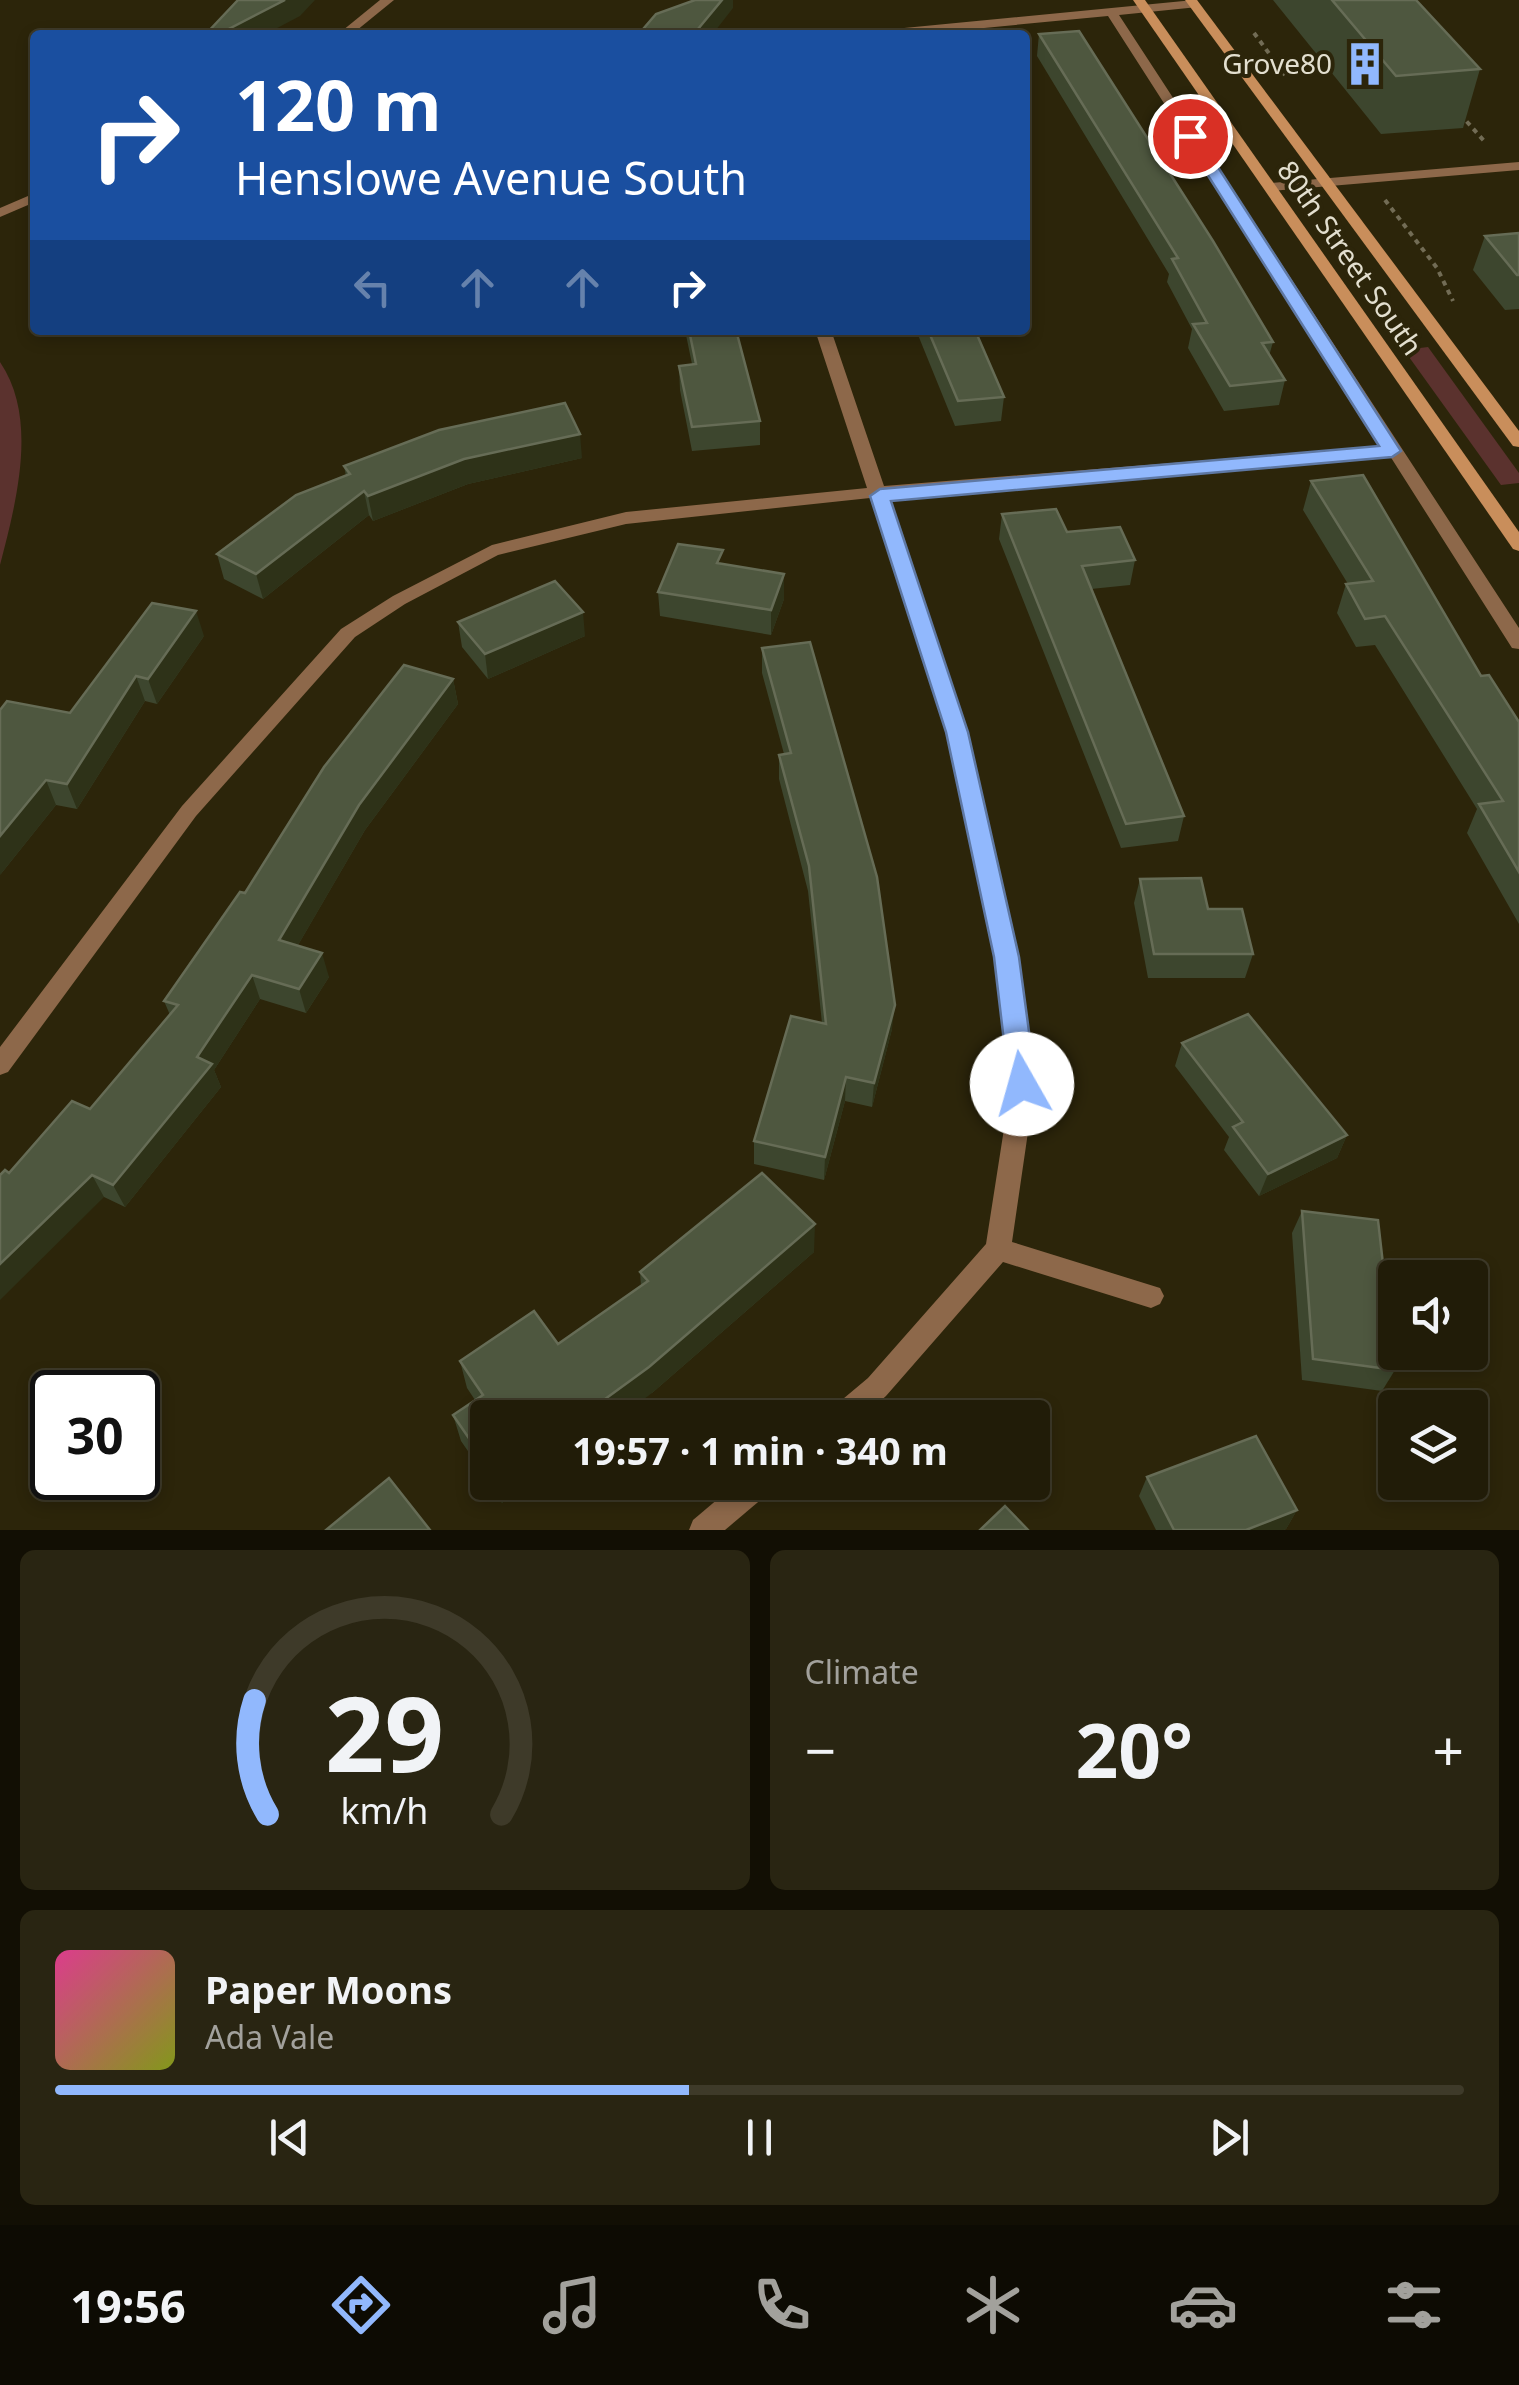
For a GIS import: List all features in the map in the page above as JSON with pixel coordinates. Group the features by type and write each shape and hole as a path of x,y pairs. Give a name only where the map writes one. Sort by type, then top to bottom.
{"main road":[{"name":"80th Street South","path":"1193,2 1519,442"},
{"name":"80th Street South","path":"1142,4 1519,546"}],"street":[{"path":"349,30 388,0"},
{"path":"921,30 1142,4 1193,2"},
{"name":"80th Street South","path":"1110,10 1519,643"},
{"path":"1270,187 1519,166"},
{"path":"0,213 30,199"},
{"path":"826,335 957,732 1006,957 1022,1084 998,1249 861,1400"},
{"path":"0,1065 190,812 348,633 399,600 492,551 568,530 758,502 880,496 1392,451"},
{"path":"998,1249 1150,1296"},
{"path":"702,1530 738,1500"}],"path":[{"path":"1450,102 1489,146"}],"shaded area":[{"path":"1428,347 1519,473 1519,483 1501,485 1404,350"},
{"path":"0,362 19,409 21,462 0,565"}],"building":[{"path":"238,0 285,0 227,30 210,30"},
{"path":"695,0 722,0 697,30 642,30 656,14"},
{"path":"1332,0 1416,0 1480,69 1396,76"},
{"path":"1079,31 1273,342 1262,343 1285,380 1230,386 1193,324 1207,323 1172,259 1178,258 1039,34"},
{"path":"1519,233 1519,275 1517,275 1485,236"},
{"path":"690,335 737,335 760,421 692,427 679,366 696,364"},
{"path":"930,335 977,335 1004,397 958,401"},
{"path":"565,403 580,434 464,459 368,496 364,491 256,574 217,554 296,495 350,474 344,466 439,430"},
{"path":"1363,475 1481,676 1489,675 1519,722 1519,872 1479,804 1503,801 1385,616 1365,619 1346,584 1373,581 1311,481"},
{"path":"1056,509 1067,532 1120,527 1135,560 1082,566 1184,816 1126,824 1002,514"},
{"path":"678,544 723,550 717,563 784,574 771,610 658,592"},
{"path":"555,581 583,612 485,654 458,622"},
{"path":"152,603 196,611 148,679 136,676 67,784 46,780 0,836 0,710 7,701 70,713"},
{"path":"810,642 877,877 895,1005 874,1083 846,1077 825,1157 754,1141 791,1016 826,1024 809,866 779,755 791,753 762,648"},
{"path":"404,665 453,679 359,805 279,940 322,953 299,989 252,975 197,1057 212,1064 113,1185 92,1175 0,1264 0,1175 5,1170 9,1173 72,1101 90,1109 178,1005 164,1001 240,892 245,893 324,767"},
{"path":"1201,878 1208,909 1242,909 1253,954 1154,954 1140,879"},
{"path":"1248,1014 1347,1135 1268,1174 1233,1127 1243,1122 1182,1043"},
{"path":"762,1173 815,1224 649,1367 604,1400 476,1400 483,1395 460,1361 534,1311 558,1344 648,1281 640,1272"},
{"path":"1302,1211 1378,1220 1383,1260 1378,1260 1378,1368 1313,1359"},
{"path":"470,1404 470,1440 453,1415"},
{"path":"1256,1436 1297,1510 1246,1530 1174,1530 1147,1477"},
{"path":"389,1478 430,1530 326,1530"},
{"path":"1005,1506 1028,1530 980,1530"}],"place":[{"name":"Grove80","path":"1365,64"}],"route":[{"path":"1022,1084 1006,957 957,732 880,496 1392,451 1190,136"}]}
